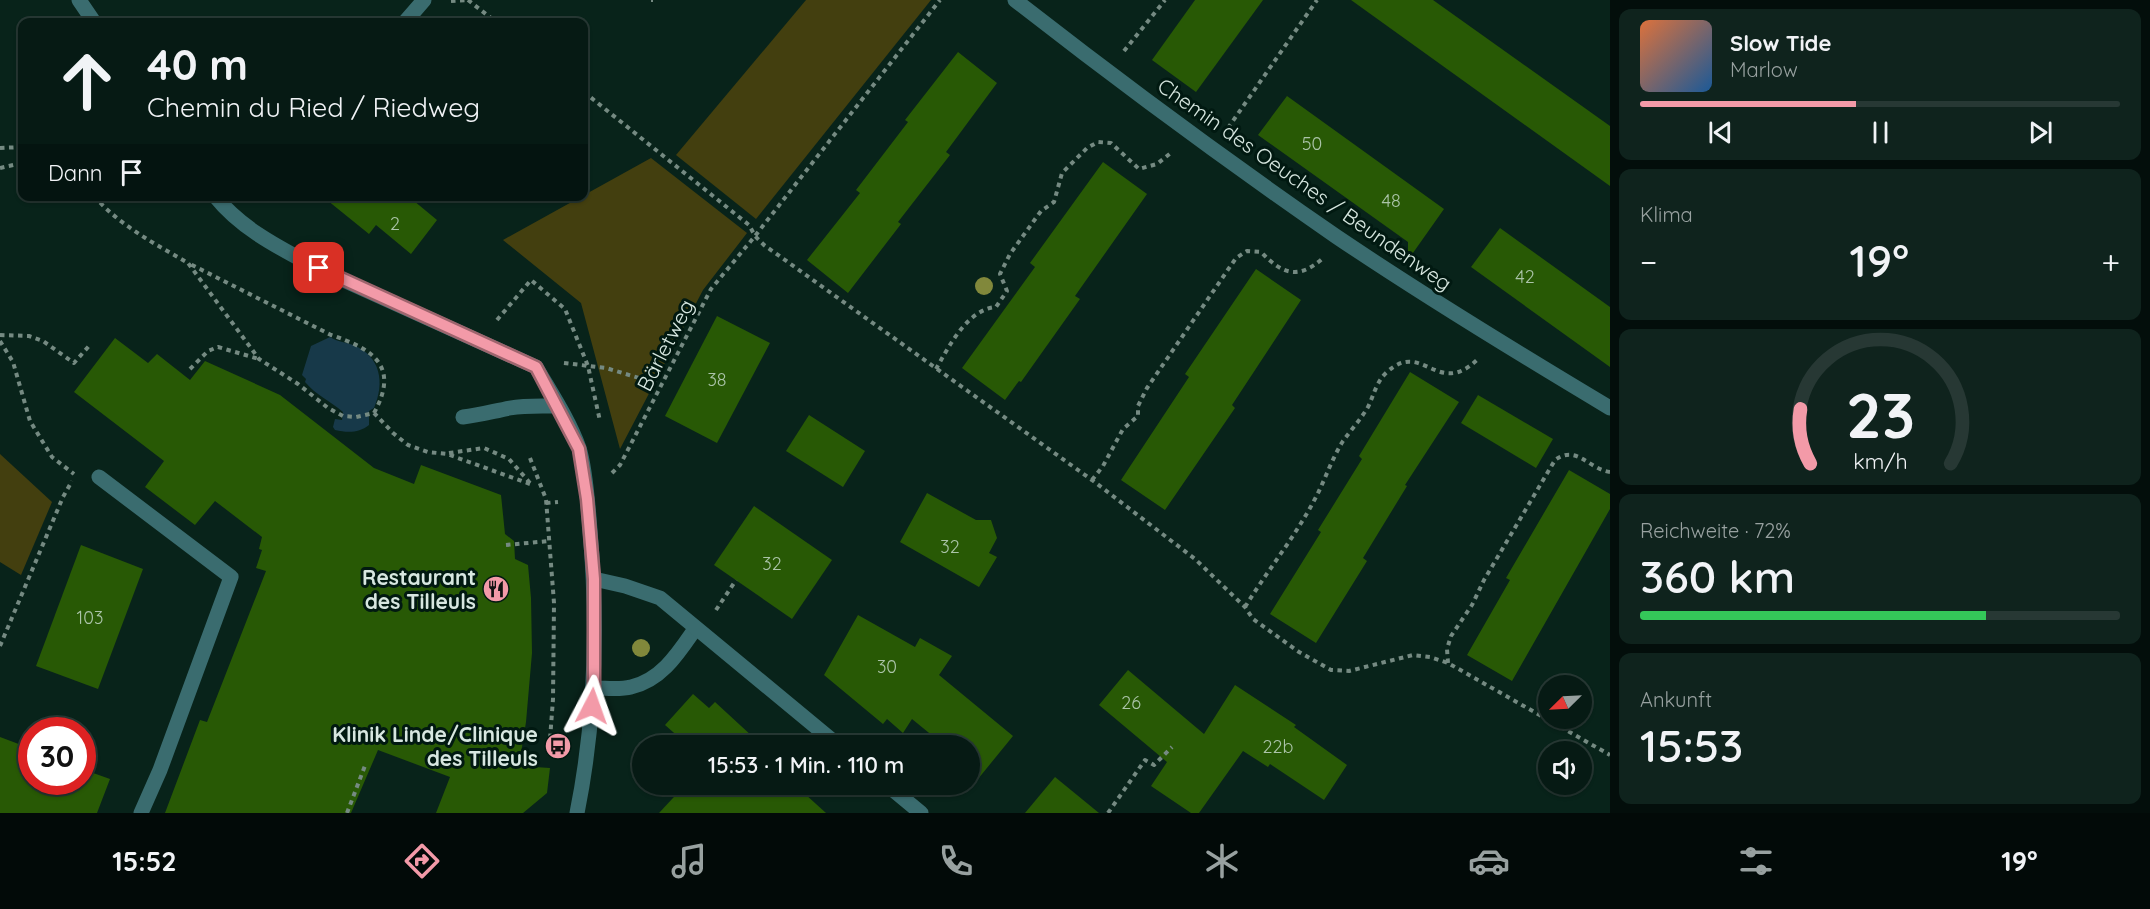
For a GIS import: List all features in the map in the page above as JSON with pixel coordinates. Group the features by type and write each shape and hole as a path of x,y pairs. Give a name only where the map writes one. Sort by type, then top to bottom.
{"street":[{"path":"80,0 91,18"},
{"path":"408,18 424,0"},
{"name":"Chemin des Oeuches / Beundenweg","path":"1015,0 1104,69 1338,237 1494,338 1610,408"},
{"path":"219,201 258,235 319,268 536,367 579,449 587,499 594,579 594,688 586,763 577,813"},
{"path":"463,417 486,415 509,408 558,406"},
{"path":"99,477 231,577 160,770 141,813"},
{"path":"594,579 660,598 826,735"},
{"path":"594,688 631,687 654,678 698,631"},
{"path":"899,795 921,813"}],"path":[{"path":"468,0 491,18"},
{"name":"Bärletweg","path":"610,475 620,465 711,289 756,236 940,0"},
{"path":"1124,50 1165,0"},
{"path":"1214,148 1317,0"},
{"path":"588,95 749,225 764,245 1092,480 1195,559 1245,607 1252,619 1299,652 1331,670 1349,671 1413,655 1430,657 1448,663 1610,755"},
{"path":"936,369 972,316 985,308 996,307 1007,291 1000,274 1010,254 1041,211 1054,202 1062,173 1087,148 1098,142 1111,143 1138,169 1157,164 1171,154"},
{"path":"0,148 18,147"},
{"path":"0,168 18,164"},
{"path":"98,201 104,208 153,243 188,263 331,335 355,343 373,355 383,367 386,383 381,402 372,414 356,417 343,416 328,408 298,384 259,359 218,347 208,351 190,369"},
{"path":"1092,480 1103,466 1123,429 1138,416 1138,406 1147,388 1236,258 1247,251 1261,252 1277,266 1296,274 1322,260"},
{"path":"188,263 259,359"},
{"path":"494,322 531,280 565,309 588,366 601,428"},
{"path":"0,335 29,336 44,341 74,363 89,346"},
{"path":"0,341 13,362 30,421 52,457 76,475 63,497 0,646"},
{"path":"1245,607 1266,573 1277,561 1319,491 1342,444 1368,408 1374,389 1387,372 1402,361 1413,361 1445,374 1455,374 1465,370 1477,360"},
{"path":"536,367 551,361 606,368 662,386"},
{"path":"372,414 408,445 428,452 447,454 530,484 509,459 484,448 447,454"},
{"path":"1448,663 1447,649 1451,636 1472,605 1555,460 1568,453 1610,472"},
{"path":"530,458 545,493 547,541 554,603 555,650 549,753 560,756"},
{"path":"546,503 558,502"},
{"path":"514,542 534,540"},
{"path":"506,544 547,541"},
{"path":"698,631 736,580"},
{"path":"1108,813 1145,760 1154,765 1172,747"},
{"path":"347,813 366,763"}],"shaded area":[{"path":"806,0 931,0 756,219 676,155"},
{"path":"651,158 747,233 703,290 620,449 581,303 503,240 573,201 588,201 588,193"},
{"path":"0,454 52,502 21,575 0,562"}],"water":[{"path":"330,337 362,350 370,356 378,371 379,389 374,408 369,411 369,425 357,431 335,430 333,427 335,419 342,420 343,412 314,391 302,375 311,346"}],"building":[{"path":"1195,0 1263,0 1196,92 1152,60"},
{"path":"1351,0 1433,0 1610,126 1610,186"},
{"path":"958,52 997,83 946,152 950,155 898,222 901,224 848,293 807,260 860,193 856,190 908,122 905,120"},
{"path":"1287,96 1444,209 1408,260 1408,242 1258,135"},
{"path":"1103,162 1147,194 1075,296 1080,299 1021,382 1019,381 1005,400 962,368 1035,267 1030,263"},
{"path":"328,201 414,201 437,220 411,254 376,225 369,234"},
{"path":"1500,228 1610,307 1610,367 1471,267"},
{"path":"1256,269 1301,300 1232,405 1235,408 1165,510 1121,480 1189,377 1185,374"},
{"path":"717,316 770,343 717,443 665,416"},
{"path":"115,338 148,363 157,354 190,380 205,361 280,395 374,468 414,484 421,465 501,495 505,534 514,541 515,559 528,565 531,598 532,653 526,722 519,766 550,768 547,793 523,813 436,813 450,777 378,750 351,813 165,813 200,720 207,722 266,571 256,568 262,550 259,549 262,537 215,501 195,525 145,487 164,461 74,392"},
{"path":"1410,372 1459,402 1405,485 1407,486 1363,558 1367,561 1316,643 1270,614 1321,532 1318,530 1362,459 1359,456"},
{"path":"1478,395 1553,439 1536,468 1461,423"},
{"path":"809,415 865,451 843,487 786,451"},
{"path":"1569,470 1610,494 1610,509 1512,681 1467,655 1510,580 1506,578"},
{"path":"927,493 976,520 991,520 997,538 989,553 997,557 979,587 900,542"},
{"path":"754,506 832,560 792,619 714,565"},
{"path":"81,545 143,569 98,689 36,666"},
{"path":"858,615 915,647 920,638 952,656 939,675 1013,736 980,776 980,735 932,735 912,719 903,733 887,719 883,724 824,675"},
{"path":"1128,670 1204,734 1235,685 1296,725 1294,727 1347,765 1324,800 1270,764 1268,767 1243,751 1199,813 1191,813 1151,786 1167,762 1099,705"},
{"path":"693,694 709,708 715,702 751,735 676,735 665,725"},
{"path":"0,737 18,744 18,795 96,795 96,774 110,779 97,813 0,813"},
{"path":"1055,777 1099,813 1025,813"},
{"path":"676,795 806,795 826,813 659,813"}],"place":[{"name":"Restaurant des Tilleuls","path":"496,589"},
{"name":"Klinik Linde/Clinique des Tilleuls","path":"558,746"}],"route":[{"path":"319,268 536,367 579,449 587,499 594,579 592,706"}]}
